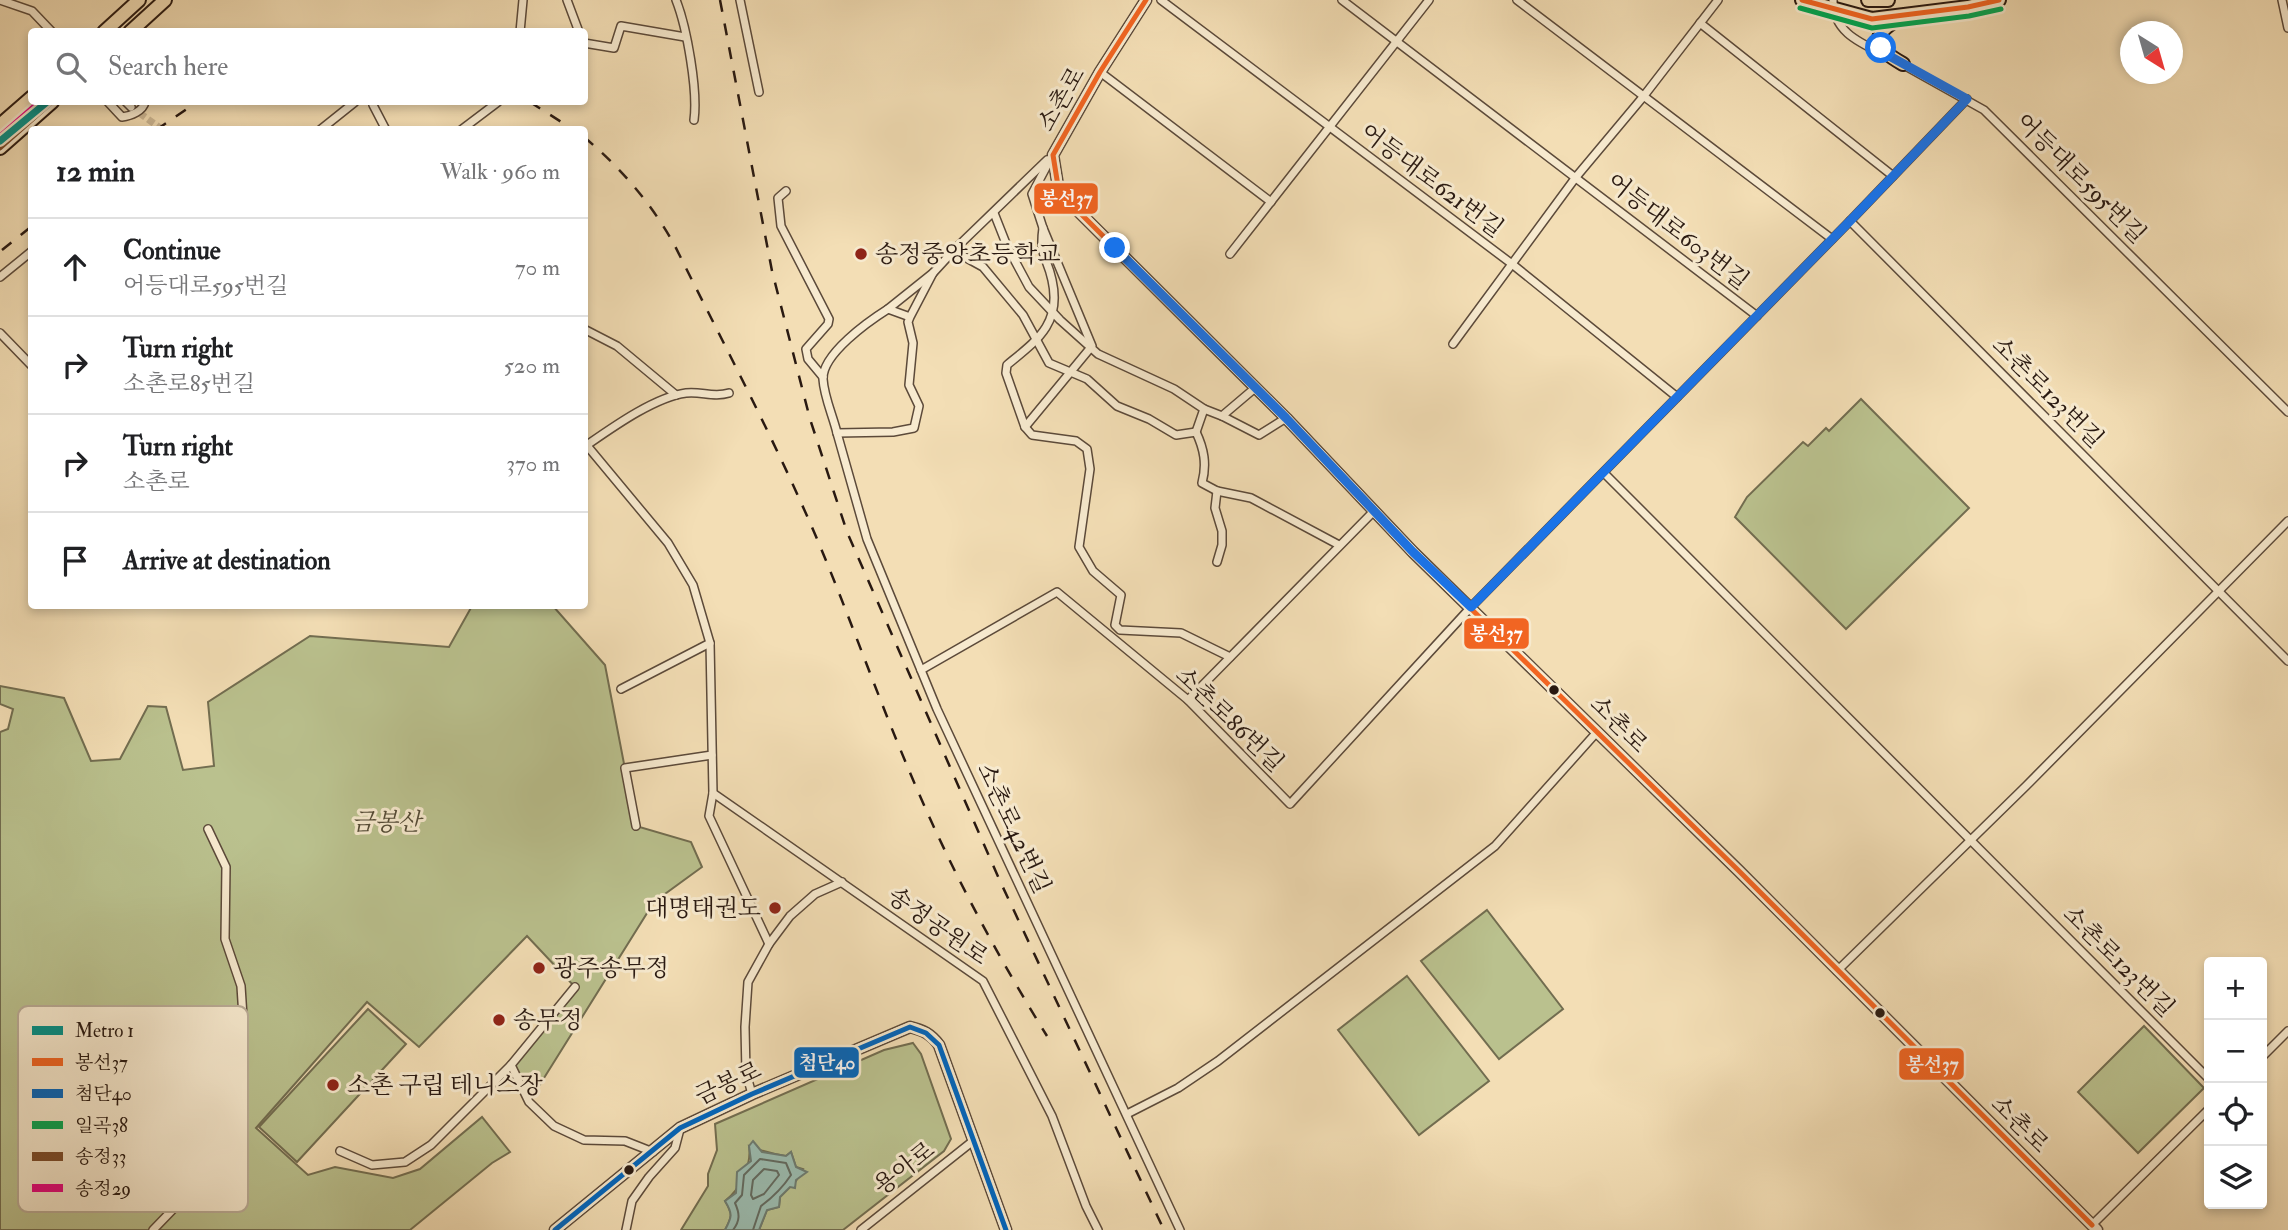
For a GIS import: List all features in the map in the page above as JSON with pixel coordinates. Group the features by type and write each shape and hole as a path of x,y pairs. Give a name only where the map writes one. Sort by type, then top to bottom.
{"main road":[{"path":"108,28 139,0"},
{"path":"134,28 165,0"},
{"path":"1802,0 1833,5 1872,19 1999,0"},
{"path":"1868,0 1888,0"},
{"path":"1903,64 1884,53 1880,43 1881,32 1904,16"},
{"path":"0,125 28,100"},
{"path":"0,148 49,105"}],"street":[{"path":"0,0 32,11 48,28"},
{"path":"520,28 523,0"},
{"path":"567,0 578,28"},
{"path":"676,0 695,93 694,120"},
{"path":"740,0 759,92"},
{"name":"소촌로","path":"1146,0 1052,155 1058,186 1075,208 1286,418 1374,511 1838,971 2092,1228"},
{"path":"1161,0 1328,128"},
{"path":"1342,0 1395,43 1576,177"},
{"name":"어등대로621번길","path":"1230,254 1429,0"},
{"path":"1517,0 1832,239"},
{"name":"어등대로603번길","path":"1453,344 1576,177 1718,0"},
{"path":"2282,0 2288,28"},
{"name":"어등대로595번길","path":"1833,5 1838,23 1857,42 1903,64 1984,110 2288,412"},
{"path":"1700,23 1893,176"},
{"path":"588,44 614,48 621,26 685,37"},
{"path":"1100,72 1271,202"},
{"path":"1471,607 1967,99"},
{"path":"111,105 122,117 131,116 144,105"},
{"path":"325,126 351,105"},
{"path":"373,105 384,126"},
{"path":"466,126 494,105"},
{"name":"어등대로621번길","path":"1328,128 1512,264"},
{"path":"823,377 828,364 862,324 888,309 933,273 1052,155"},
{"path":"1052,155 1032,194 1043,228 1092,346"},
{"name":"어등대로603번길","path":"1576,177 1756,316"},
{"name":"소촌로42번길","path":"786,191 778,198 780,226 829,319 828,324 806,349 808,359 823,377 867,539 921,670 1180,1230"},
{"path":"994,213 1007,246 1029,287 1053,313 1105,357 1174,389 1204,410 1259,435 1286,418"},
{"name":"소촌로123번길","path":"1850,221 2288,661"},
{"path":"1043,228 1041,251 1052,281 1053,313 1038,340 1007,365 1006,373 1025,427 1032,435 1076,441 1087,449 1090,469 1079,547 1093,571 1121,595 1115,625 1120,630 1181,633 1230,657"},
{"path":"954,251 983,267 1023,315 1049,363 1087,379 1117,405 1176,435 1196,432"},
{"path":"0,277 28,254"},
{"path":"1512,264 1677,397"},
{"path":"837,433 893,432 914,428 919,406 909,385 913,343 908,322 933,273"},
{"path":"888,309 910,317"},
{"path":"588,331 617,346 676,395"},
{"path":"0,333 28,361"},
{"path":"1025,427 1092,346"},
{"path":"20,352 28,353"},
{"path":"1222,416 1255,388"},
{"path":"588,442 656,403 676,395 702,393 718,397 729,393"},
{"path":"1204,410 1196,432 1203,447 1205,471 1202,483 1217,491 1251,498 1339,545"},
{"path":"588,446 679,561 693,585 710,643 713,793 709,816 769,944"},
{"name":"소촌로123번길","path":"1604,472 2204,1074"},
{"path":"1217,491 1216,508 1222,531 1222,545 1217,562"},
{"path":"1188,701 1374,511"},
{"path":"1838,971 1972,840 2288,521"},
{"name":"소촌로86번길","path":"921,670 1057,592 1188,701 1290,804 1471,607"},
{"path":"621,689 710,643"},
{"path":"1127,1114 1178,1088 1218,1061 1495,846 1597,732"},
{"path":"636,826 625,768 712,755"},
{"name":"송정공원로","path":"713,793 983,981 1052,1116 1086,1206 1098,1230"},
{"path":"208,829 226,867 225,939 241,986 242,1006"},
{"path":"752,1094 746,1073 748,982 769,944 790,916 815,894 842,882"},
{"path":"340,1151 372,1165 405,1162 431,1145 511,1065 575,987"},
{"name":"금봉로","path":"555,1230 680,1128 752,1094 910,1027 921,1029 933,1036 939,1045 974,1141"},
{"path":"2267,1052 2288,1031"},
{"path":"511,1065 529,1102 554,1126 584,1140 625,1141 653,1152"},
{"path":"2092,1228 2204,1114"},
{"path":"626,1230 632,1201 675,1148 680,1128"},
{"path":"974,1141 1006,1230"},
{"name":"용아로","path":"860,1230 974,1141"},
{"path":"153,1230 170,1212"}],"green space":[{"path":"1861,399 1969,508 1846,629 1735,517 1747,497 1803,442 1808,446 1826,428 1829,431"},
{"name":"금봉산","path":"470,609 556,609 605,665 636,826 691,842 702,867 654,902 529,1102 511,1065 575,987 527,936 419,1047 367,1002 256,1128 308,1175 335,1167 393,1178 420,1169 482,1117 510,1152 492,1163 410,1230 0,1230 0,732 8,729 13,709 0,704 0,686 64,698 91,761 120,759 148,706 166,707 183,770 214,766 208,702 310,636 449,647"},
{"path":"1487,910 1563,1009 1499,1059 1421,961"},
{"path":"1407,976 1489,1081 1419,1135 1338,1030"},
{"name":"소촌 구립 테니스장","path":"368,1009 406,1044 297,1162 259,1127"},
{"path":"2144,1026 2204,1088 2138,1153 2078,1092"},
{"path":"913,1043 921,1054 951,1139 944,1151 843,1230 759,1230 767,1210 779,1207 780,1197 796,1181 803,1169 796,1167 791,1152 786,1156 749,1146 749,1161 744,1176 736,1190 725,1201 731,1216 725,1230 681,1230 708,1186 708,1174 717,1150 715,1124 884,1050"}],"water":[{"path":"753,1141 762,1152 786,1156 791,1152 796,1167 807,1172 796,1180 795,1188 790,1187 780,1197 779,1207 767,1210 759,1230 725,1230 731,1216 725,1201 736,1193 737,1172 751,1161 749,1146"}],"tunnel":[{"path":"131,107 157,126"}],"railway":[{"path":"720,0 772,271 810,419 847,532 1000,881 1164,1230"},
{"path":"162,126 193,105"},
{"path":"535,105 568,126"},
{"path":"588,141 635,187 675,246 803,508 937,834 989,936 1047,1036"},
{"path":"2,250 28,229"}],"metro line":[{"name":"1","path":"0,141 43,105"}],"transit line":[{"name":"봉선37","path":"1146,0 1100,72 1053,155 1058,186 1067,200 1286,418 1413,552 1739,871 2092,1225"},
{"name":"봉선37","path":"1802,0 1872,19 1968,7 1999,0"},
{"name":"일곡38","path":"1800,8 1872,28 1969,16 2001,9"},
{"name":"송정29","path":"0,136 36,105"},
{"name":"송정33","path":"0,148 49,105"},
{"name":"첨단40","path":"555,1230 680,1128 752,1094 910,1027 926,1033 939,1045 1006,1230"}],"place":[{"name":"송정중앙초등학교","path":"861,254"},
{"name":"대명태권도","path":"775,908"},
{"name":"광주송무정","path":"539,968"},
{"name":"송무정","path":"499,1020"},
{"name":"소촌 구립 테니스장","path":"333,1085"}],"route":[{"path":"1115,248 1286,418 1413,552 1471,607 1967,99 1884,53 1881,48"}]}
